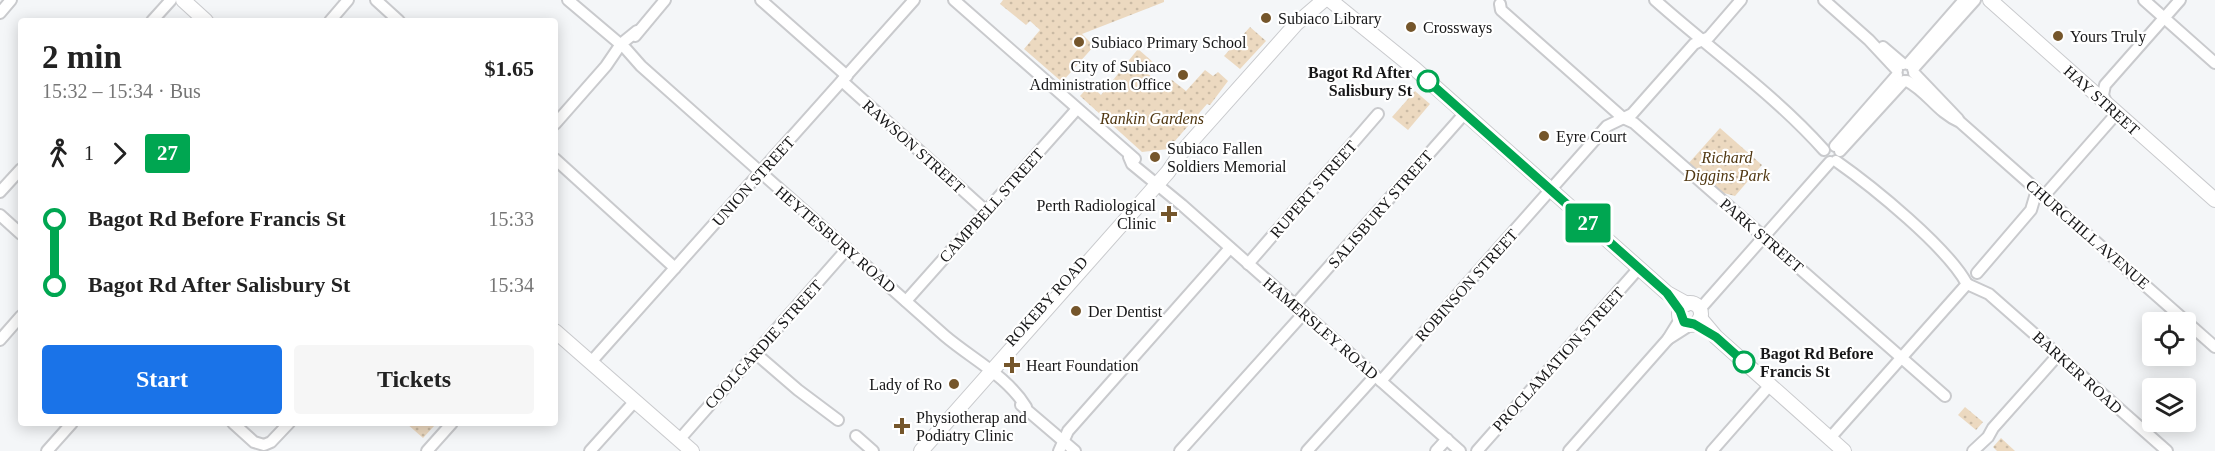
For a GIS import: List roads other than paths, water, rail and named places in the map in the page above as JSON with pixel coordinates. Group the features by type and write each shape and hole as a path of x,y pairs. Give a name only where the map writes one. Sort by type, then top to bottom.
{"main road":[{"path":"183,0 203,18"},
{"name":"ROKEBY ROAD","path":"1304,16 1312,0"},
{"name":"ROKEBY ROAD","path":"913,451 987,372 1304,16 1324,0"},
{"path":"1330,0 1465,113 1844,451"},
{"path":"1343,0 1394,46 1414,69"},
{"name":"HAY STREET","path":"1990,0 2215,200"},
{"path":"558,334 692,451"},
{"name":"ROKEBY ROAD","path":"921,451 987,372"}],"street":[{"path":"0,13 11,0"},
{"path":"155,18 171,0"},
{"path":"333,18 348,0"},
{"path":"376,0 396,18"},
{"name":"HEYTESBURY ROAD","path":"568,0 847,249 987,372 1020,398 1061,446 1075,451"},
{"path":"558,121 665,0"},
{"name":"RAWSON STREET","path":"761,0 986,211"},
{"name":"UNION STREET","path":"591,362 914,0"},
{"name":"HAMERSLEY ROAD","path":"954,0 1129,157 1132,164 1156,181 1460,451"},
{"name":"BARKER ROAD","path":"1655,0 1703,38"},
{"name":"BARKER ROAD","path":"1664,0 1806,131 2167,451"},
{"name":"ROBINSON STREET","path":"1307,451 1378,378 1607,126 1632,114 1694,44 1709,37 1741,0"},
{"name":"CHURCHILL AVENUE","path":"1824,0 2215,347"},
{"path":"1905,72 1964,0"},
{"path":"1569,451 1832,153 1905,72 1975,0"},
{"path":"2144,0 2215,63"},
{"path":"1830,438 2045,197 2112,109 2103,95 2105,85 2180,0"},
{"name":"PARK STREET","path":"1500,4 1502,10 1623,118 1634,123 1945,396"},
{"name":"CAMPBELL STREET","path":"906,300 1076,110"},
{"name":"SALISBURY STREET","path":"1180,451 1465,113"},
{"name":"RUPERT STREET","path":"1248,264 1378,114"},
{"path":"558,162 675,268"},
{"path":"0,192 18,172"},
{"path":"2031,210 2045,197"},
{"path":"0,215 18,231"},
{"path":"1061,446 1068,431 1230,248"},
{"name":"COOLGARDIE STREET","path":"679,440 847,249"},
{"name":"PROCLAMATION STREET","path":"1477,451 1639,268"},
{"path":"0,340 18,319"},
{"path":"755,353 838,420"},
{"path":"1973,451 1988,437 1993,428 2058,355"},
{"path":"1712,451 1770,385"},
{"path":"590,451 635,401"},
{"path":"47,451 69,426"},
{"path":"236,426 254,442 264,445 271,442 286,426"},
{"path":"427,451 449,426"},
{"path":"856,436 873,451"},
{"path":"1436,451 1447,440"}],"place":[{"name":"Subiaco Library","path":"1266,18"},
{"name":"Crossways","path":"1411,27"},
{"name":"Yours Truly","path":"2058,36"},
{"name":"Subiaco Primary School","path":"1079,42"},
{"name":"City of Subiaco Administration Office","path":"1183,75"},
{"name":"Bagot Rd After Salisbury St","path":"1428,81"},
{"name":"Eyre Court","path":"1544,136"},
{"name":"Subiaco Fallen Soldiers Memorial","path":"1155,157"},
{"name":"Perth Radiological Clinic","path":"1169,214"},
{"name":"Der Dentist","path":"1076,311"},
{"name":"Bagot Rd Before Francis St","path":"1744,362"},
{"name":"Heart Foundation","path":"1012,365"},
{"name":"Lady of Ro","path":"954,384"},
{"name":"Physiotherap and Podiatry Clinic","path":"902,426"}],"park label":[{"name":"Rankin Gardens","path":"1152,118"},
{"name":"Richard Diggins Park","path":"1727,166"}]}
